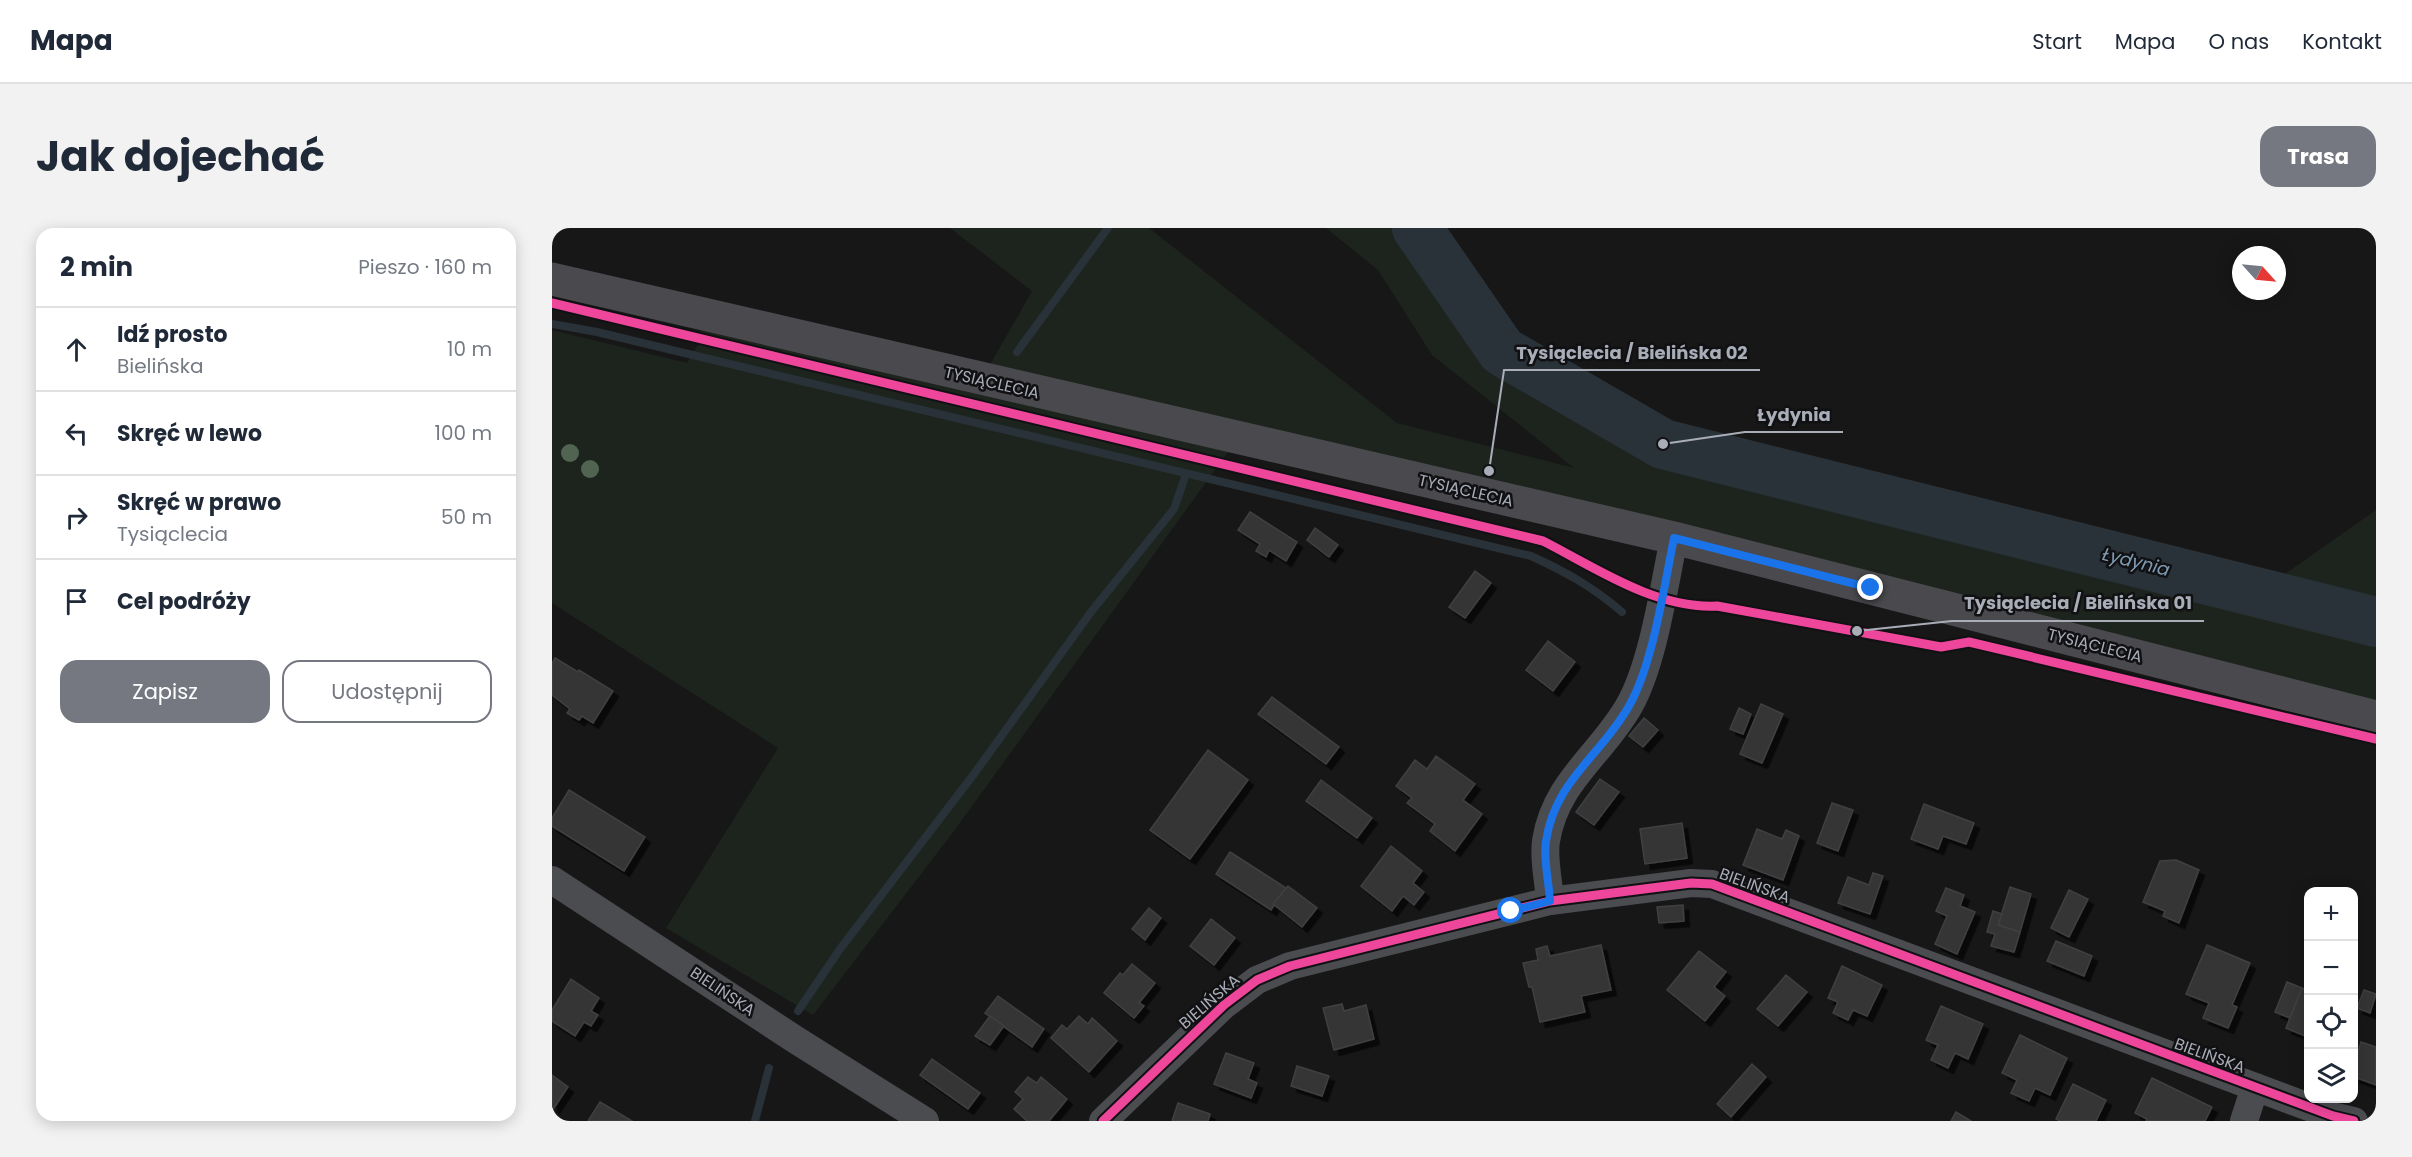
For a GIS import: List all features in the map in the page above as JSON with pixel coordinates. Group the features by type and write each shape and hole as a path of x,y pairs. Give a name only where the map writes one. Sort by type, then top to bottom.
{"main road":[{"name":"TYSIĄCLECIA","path":"552,279 1674,538 2376,717"}],"street":[{"path":"1550,901 1545,843 1554,807 1572,777 1605,740 1629,706 1646,667 1674,538"},
{"name":"BIELIŃSKA","path":"552,880 796,1040 925,1121"},
{"name":"BIELIŃSKA","path":"1104,1121 1224,1005 1257,980 1290,966 1550,901 1691,883 1712,884 2333,1116 2354,1121"},
{"path":"2244,1121 2255,1087"}],"shaded area":[{"path":"950,228 1149,228 1397,423 1574,468 1432,355 1378,270 1326,228 1417,228 1502,351 1663,444 2258,593 2376,510 2376,717 1238,438 954,831 813,1015 666,928 778,748 552,603 552,330 687,363 702,338 696,314 982,379 1032,291"}],"building":[{"path":"1250,512 1297,542 1286,561 1269,550 1266,557 1256,551 1260,544 1238,530"},
{"path":"1315,528 1338,545 1329,557 1307,540"},
{"path":"1475,571 1491,583 1465,618 1449,607"},
{"path":"1548,641 1575,662 1553,691 1526,670"},
{"path":"555,658 613,691 593,723 582,716 579,720 567,713 570,709 552,695 552,664"},
{"path":"1272,697 1339,747 1326,764 1258,714"},
{"path":"1761,704 1783,714 1762,763 1740,754"},
{"path":"1739,708 1751,714 1743,734 1730,729"},
{"path":"1644,718 1658,730 1643,747 1629,736"},
{"path":"1208,750 1248,780 1190,859 1150,830"},
{"path":"1436,756 1475,784 1463,800 1482,814 1455,851 1430,831 1435,824 1407,803 1412,798 1396,786 1415,760 1427,769"},
{"path":"1600,779 1619,792 1594,825 1576,812"},
{"path":"1321,780 1372,818 1357,838 1306,801"},
{"path":"569,790 645,837 624,871 552,826 552,818"},
{"path":"1832,803 1853,810 1838,851 1817,843"},
{"path":"1924,804 1974,823 1966,844 1943,836 1938,849 1911,839"},
{"path":"1682,823 1687,858 1645,864 1640,829"},
{"path":"1757,829 1782,839 1786,830 1799,836 1783,880 1743,865"},
{"path":"1391,846 1422,871 1413,883 1424,892 1414,905 1403,896 1392,911 1361,886"},
{"path":"1230,852 1286,888 1271,910 1216,874"},
{"path":"2176,860 2199,870 2179,923 2163,916 2165,911 2143,902 2160,861"},
{"path":"1873,873 1883,876 1870,914 1838,903 1848,877 1869,885"},
{"path":"1288,886 1317,908 1302,927 1273,904"},
{"path":"2010,887 2031,894 2020,932 1998,925"},
{"path":"1946,888 1964,895 1960,906 1975,912 1957,954 1935,944 1947,916 1936,911"},
{"path":"2069,890 2088,899 2069,937 2051,928"},
{"path":"1683,905 1684,921 1659,923 1657,907"},
{"path":"1149,908 1161,918 1145,940 1132,929"},
{"path":"1993,911 2002,914 1998,925 2020,932 2014,952 1991,946 1995,934 1987,932"},
{"path":"1211,919 1235,938 1214,965 1190,946"},
{"path":"2056,941 2092,956 2084,976 2047,961"},
{"path":"1601,945 1611,990 1581,996 1585,1012 1540,1022 1532,987 1529,987 1523,963 1538,960 1536,949 1547,946 1550,956"},
{"path":"2207,945 2250,963 2232,1005 2237,1007 2228,1028 2203,1018 2209,1003 2186,994"},
{"path":"1699,951 1726,972 1714,987 1725,996 1705,1021 1667,990"},
{"path":"1132,964 1155,983 1139,1003 1144,1006 1134,1018 1104,993 1120,973 1123,975"},
{"path":"1842,966 1882,985 1867,1016 1853,1010 1848,1020 1833,1013 1838,1002 1828,998"},
{"path":"1786,975 1807,992 1778,1026 1757,1009"},
{"path":"571,979 599,998 591,1011 598,1015 591,1026 584,1022 575,1036 552,1021 552,1010"},
{"path":"2287,982 2302,988 2290,1018 2275,1012"},
{"path":"2302,988 2304,989 2304,1036 2286,1028"},
{"path":"2364,990 2376,994 2370,1013 2358,1008"},
{"path":"998,996 1044,1029 1032,1047 985,1013"},
{"path":"1342,1004 1344,1011 1366,1005 1374,1039 1334,1050 1323,1008"},
{"path":"1941,1006 1983,1024 1968,1059 1955,1053 1948,1068 1931,1060 1938,1045 1926,1040"},
{"path":"990,1016 1004,1026 990,1045 975,1036"},
{"path":"1079,1016 1088,1024 1092,1018 1117,1041 1089,1072 1051,1038 1062,1025 1067,1029"},
{"path":"2020,1035 2067,1058 2050,1095 2035,1088 2029,1101 2011,1093 2017,1080 2002,1073"},
{"path":"2361,1042 2376,1047 2376,1085 2358,1078 2358,1051"},
{"path":"1226,1053 1254,1063 1248,1079 1257,1083 1251,1098 1214,1084"},
{"path":"932,1059 980,1093 968,1109 920,1075"},
{"path":"1752,1064 1766,1077 1731,1117 1717,1104"},
{"path":"1297,1066 1329,1076 1322,1096 1291,1086"},
{"path":"552,1075 568,1087 554,1108 552,1107"},
{"path":"1028,1077 1037,1083 1041,1077 1067,1099 1049,1121 1027,1121 1014,1109 1023,1099 1015,1092"},
{"path":"2152,1078 2212,1107 2205,1121 2146,1121 2147,1119 2135,1113"},
{"path":"2073,1084 2106,1100 2096,1121 2056,1119"},
{"path":"600,1102 632,1121 588,1121"},
{"path":"1178,1103 1210,1114 1208,1121 1172,1121"},
{"path":"1956,1112 1971,1121 1951,1121"}],"waterway":[{"path":"1017,352 1108,228"},
{"name":"Łydynia","path":"1417,228 1502,351 1663,444 2376,622"},
{"path":"552,324 597,332 1531,556 1579,581 1622,612"},
{"path":"798,1011 840,949 974,774 1091,612 1174,509 1186,474"},
{"path":"755,1121 769,1068"}],"cycle path":[{"path":"552,303 1543,541 1627,585 1671,601 1717,606 1941,647 1969,642 2376,739"},
{"path":"1103,1121 1224,1005 1257,980 1290,966 1550,901 1691,883 1712,884 2333,1116 2354,1121"}],"place":[{"name":"Łydynia","path":"1663,444"},
{"name":"Tysiąclecia / Bielińska 02","path":"1489,471"},
{"name":"Tysiąclecia / Bielińska 01","path":"1857,631"}],"route":[{"path":"1511,911 1550,901 1545,843 1554,807 1572,777 1605,740 1629,706 1646,667 1674,538 1871,588"}]}
